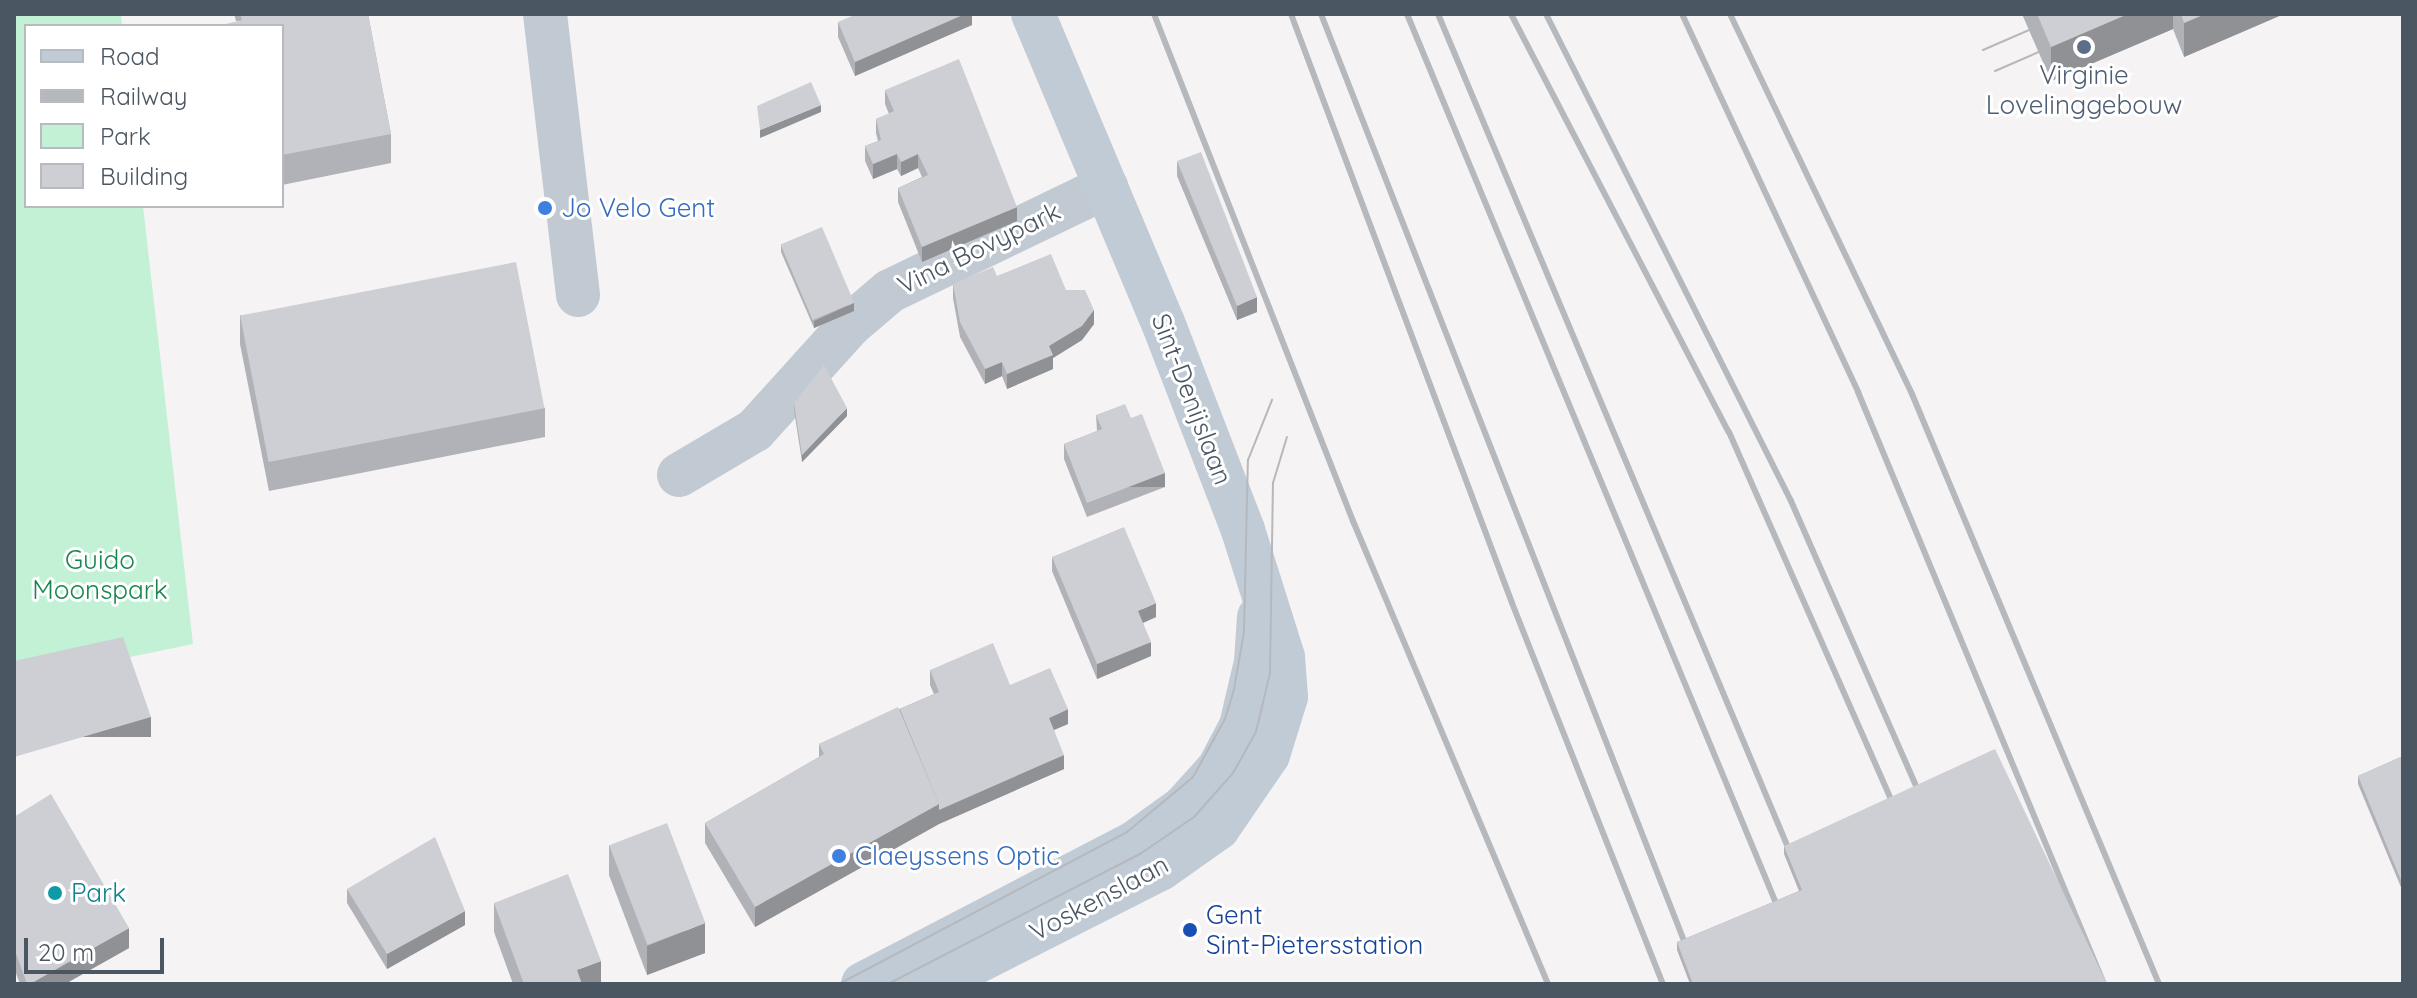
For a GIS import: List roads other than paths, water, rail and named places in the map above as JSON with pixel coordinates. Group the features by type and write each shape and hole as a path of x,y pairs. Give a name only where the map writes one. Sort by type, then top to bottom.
{"street":[{"path":"545,14 578,295"},
{"name":"Sint-Denijslaan","path":"1033,14 1106,187 1259,578 1283,657 1286,697 1268,755 1248,791"},
{"name":"Vina Bovypark","path":"679,475 755,430 850,325 890,291 1106,187"},
{"name":"Voskenslaan","path":"863,984 1134,843 1184,807 1219,768 1241,726 1256,662 1259,578"},
{"name":"Voskenslaan","path":"933,984 1160,869 1218,828 1248,791"}],"tram line":[{"path":"1983,50 2066,14"},
{"path":"1995,71 2057,44"},
{"path":"839,984 1127,832 1193,777 1225,719 1234,689 1244,632 1248,460 1272,400"},
{"path":"888,984 1140,854 1194,817 1233,773 1256,732 1270,673 1273,483 1287,437"}],"railway":[{"path":"1154,14 1353,521 1548,984"},
{"path":"1291,14 1512,603 1663,984"},
{"path":"1321,14 1701,984"},
{"path":"1407,14 1778,908"},
{"path":"1438,14 1790,852"},
{"path":"1511,14 1729,432 1899,818"},
{"path":"1546,14 1791,501 1924,804"},
{"path":"1682,14 1858,392 2104,984"},
{"path":"1730,14 1912,394 2159,984"}],"place":[{"name":"Virginie Lovelinggebouw","path":"2084,47"},
{"name":"Jo Velo Gent","path":"545,208"},
{"name":"Claeyssens Optic","path":"839,856"},
{"name":"Park","path":"55,893"},
{"name":"Gent Sint-Pietersstation","path":"1190,930"}],"park label":[{"name":"Guido Moonspark","path":"100,575"}]}
